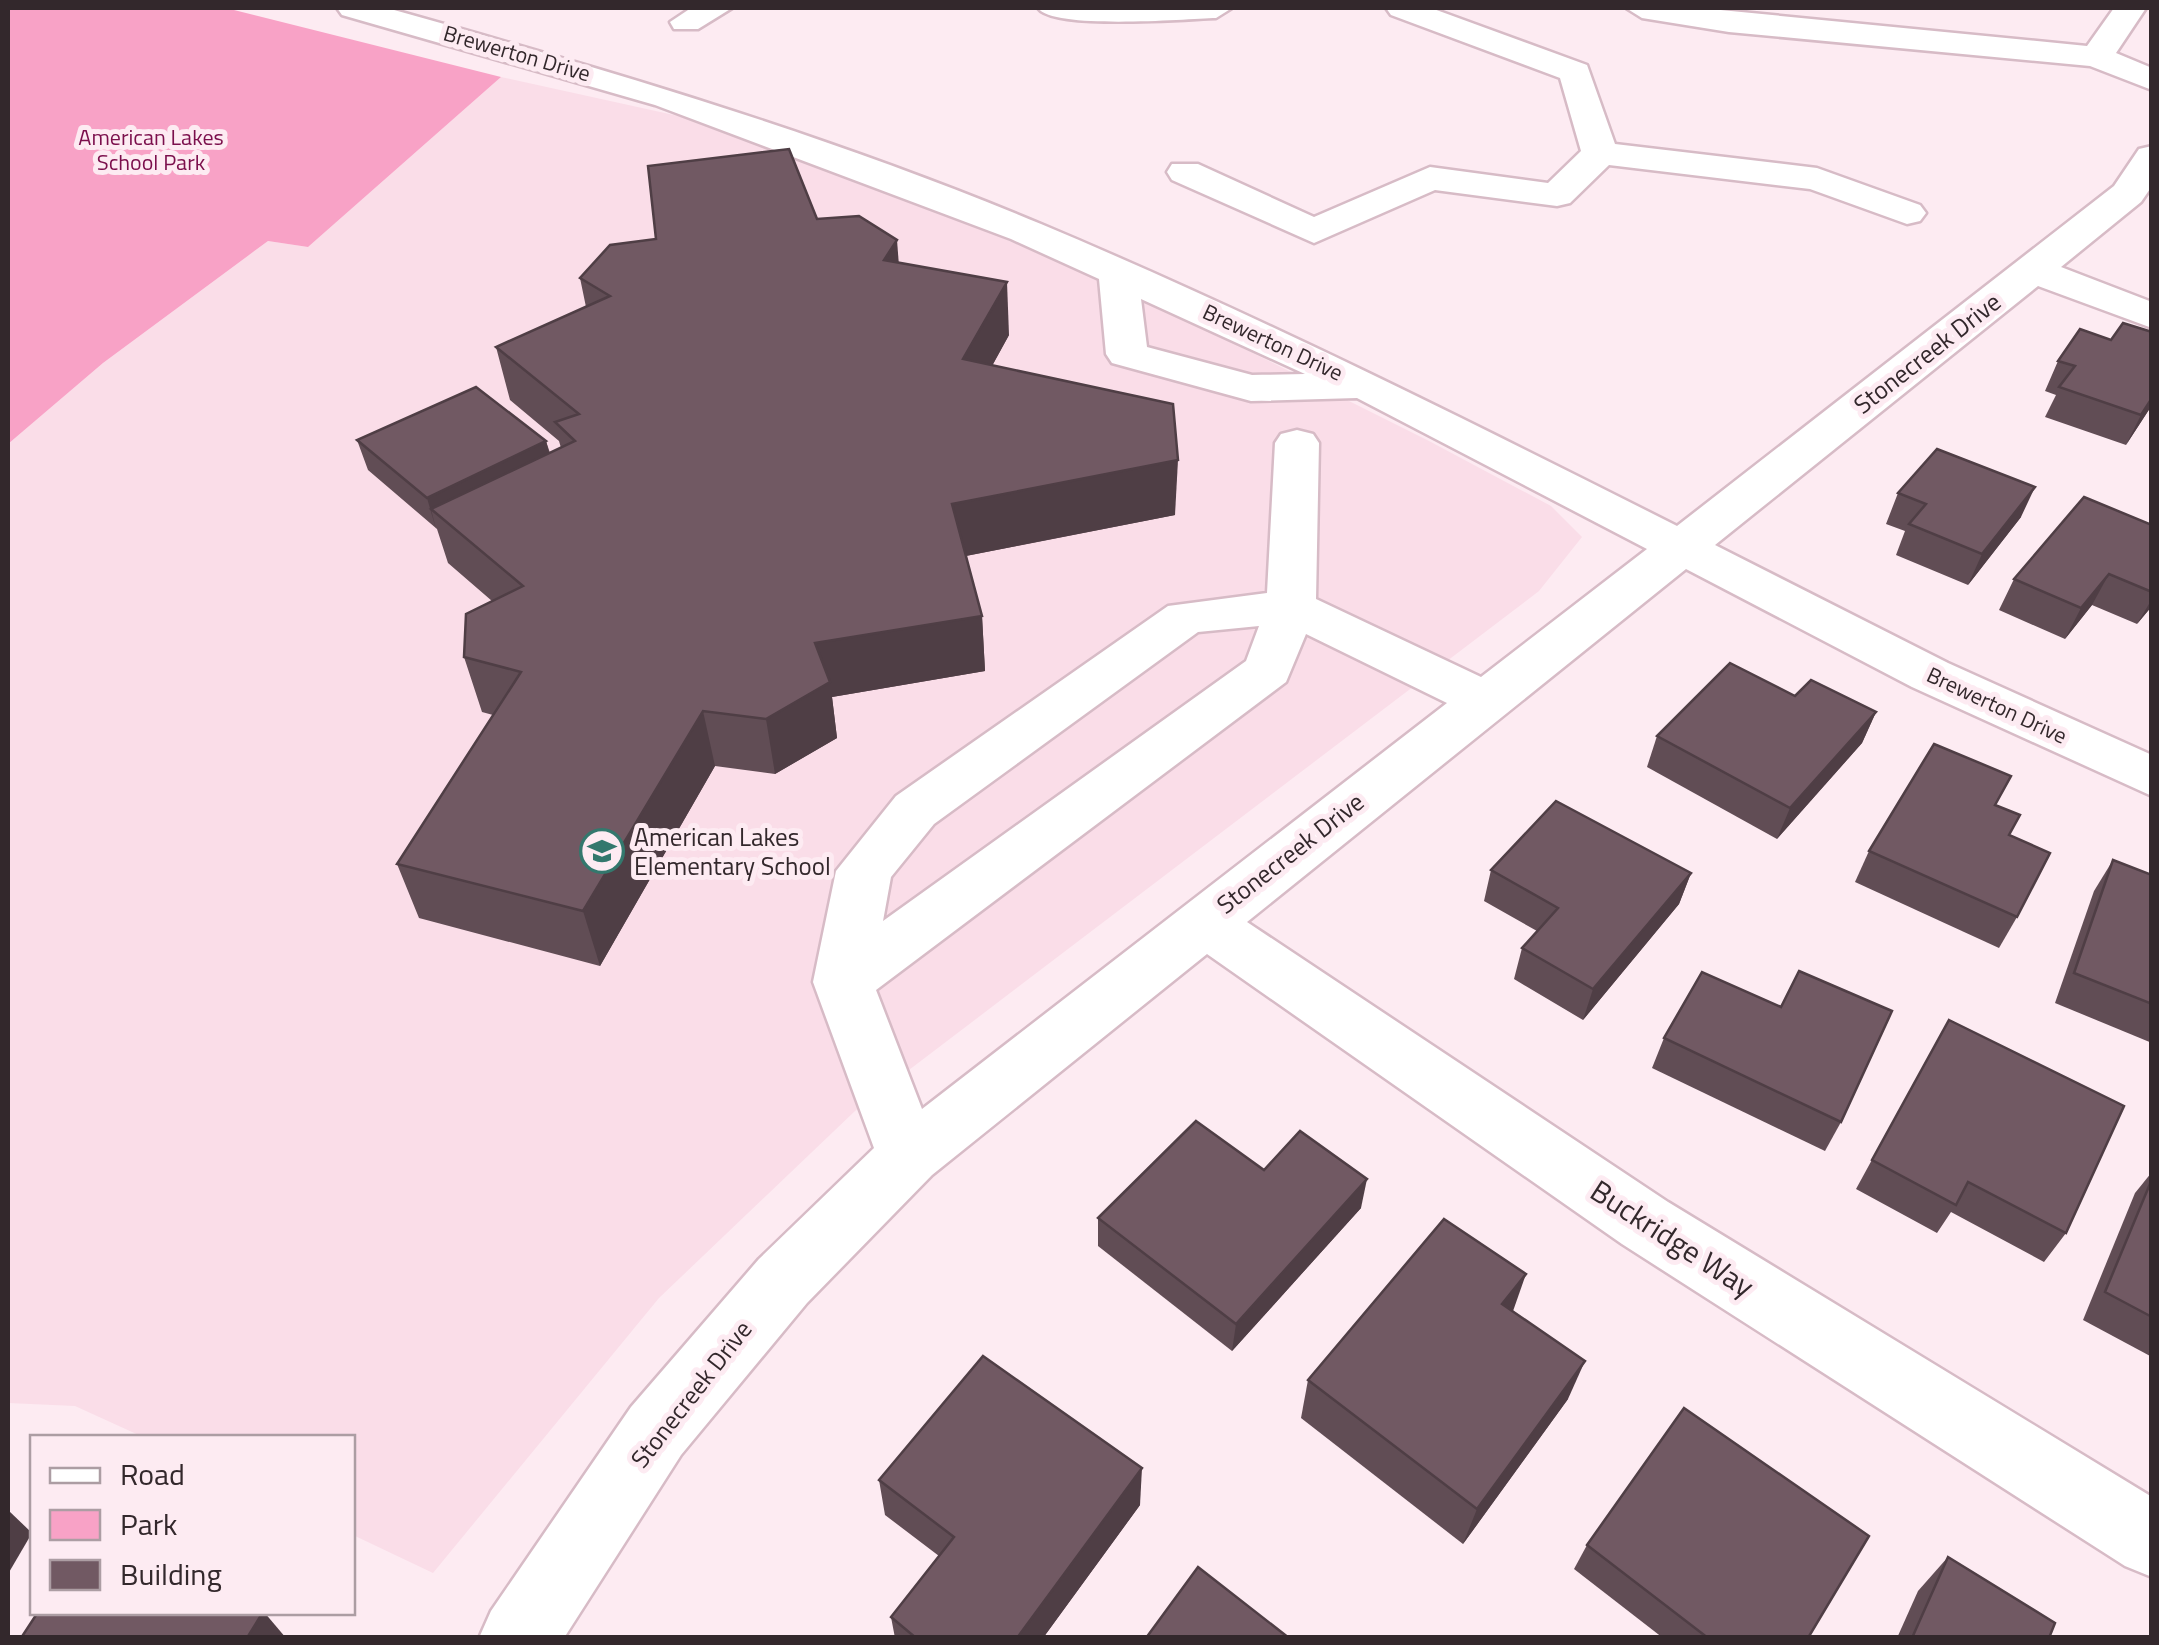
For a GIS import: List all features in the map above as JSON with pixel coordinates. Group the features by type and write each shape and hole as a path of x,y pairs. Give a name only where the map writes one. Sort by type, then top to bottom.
{"street":[{"name":"Brewerton Drive","path":"353,8 667,98 859,166 1118,272 1364,385 1930,675 2152,777"},
{"path":"686,22 716,8"},
{"path":"1054,8 1216,8"},
{"path":"1402,8 1575,72 1600,153"},
{"path":"1642,8 1730,22 2096,57 2152,80"},
{"path":"2096,57 2130,8"},
{"path":"1185,172 1314,231 1430,178 1556,195 1600,153"},
{"path":"1600,153 1817,179 1907,213"},
{"name":"Stonecreek Drive","path":"518,1638 656,1431 782,1281 909,1156 2128,194 2152,158"},
{"path":"2033,270 2152,316"},
{"path":"1118,272 1127,354 1251,388 1364,385"},
{"path":"843,982 1268,670 1291,607 1297,444"},
{"path":"909,1156 843,982 864,871 916,810 1185,617 1291,607 1485,700"},
{"name":"Buckridge Way","path":"1203,922 1645,1223 2152,1540"}],"shaded area":[{"name":"American Lakes Elementary School","path":"501,77 692,119 923,203 1167,310 1551,506 1582,537 1539,591 855,1111 659,1298 433,1573 355,1536 355,1435 139,1435 75,1406 8,1403 8,444 103,363 268,241 308,247"}],"green space":[{"name":"American Lakes School Park","path":"8,8 226,8 501,77 308,247 268,241 103,363 8,444"}],"building":[{"path":"789,149 817,219 859,216 897,240 884,260 1007,282 963,359 1173,404 1178,460 952,504 982,616 815,643 830,682 766,719 703,711 583,911 397,864 521,672 464,657 466,614 523,586 431,509 575,441 555,422 579,414 496,347 610,296 580,278 610,245 656,239 648,166"},
{"path":"2123,323 2152,332 2152,398 2141,415 2059,387 2075,366 2058,361 2080,329 2111,340"},
{"path":"476,387 546,441 427,498 357,440"},
{"path":"1937,449 2035,487 1982,554 1909,524 1926,504 1898,493"},
{"path":"2084,497 2152,525 2152,592 2109,574 2081,608 2014,579"},
{"path":"1730,663 1795,696 1811,680 1876,712 1790,808 1657,736"},
{"path":"1934,744 2011,776 1995,805 2020,815 2009,835 2050,853 2017,917 1869,851"},
{"path":"1556,801 1691,873 1593,989 1522,948 1558,908 1491,870"},
{"path":"2113,860 2152,875 2152,1004 2074,973"},
{"path":"1799,971 1892,1011 1841,1122 1664,1038 1702,972 1781,1007"},
{"path":"1949,1020 2124,1106 2066,1233 1968,1182 1956,1205 1872,1160"},
{"path":"1196,1121 1264,1170 1300,1131 1367,1179 1236,1324 1098,1218"},
{"path":"2152,1179 2152,1317 2105,1292"},
{"path":"1444,1219 1526,1274 1502,1304 1585,1361 1477,1509 1308,1380"},
{"path":"983,1356 1142,1468 1017,1638 916,1638 891,1617 954,1537 879,1480"},
{"path":"1684,1408 1869,1536 1808,1638 1708,1638 1587,1545"},
{"path":"1948,1557 2055,1623 2049,1638 1912,1638"},
{"path":"1198,1567 1289,1638 1146,1638"},
{"path":"36,1615 261,1615 247,1638 21,1638"}],"place":[{"name":"American Lakes Elementary School","path":"602,851"}]}
